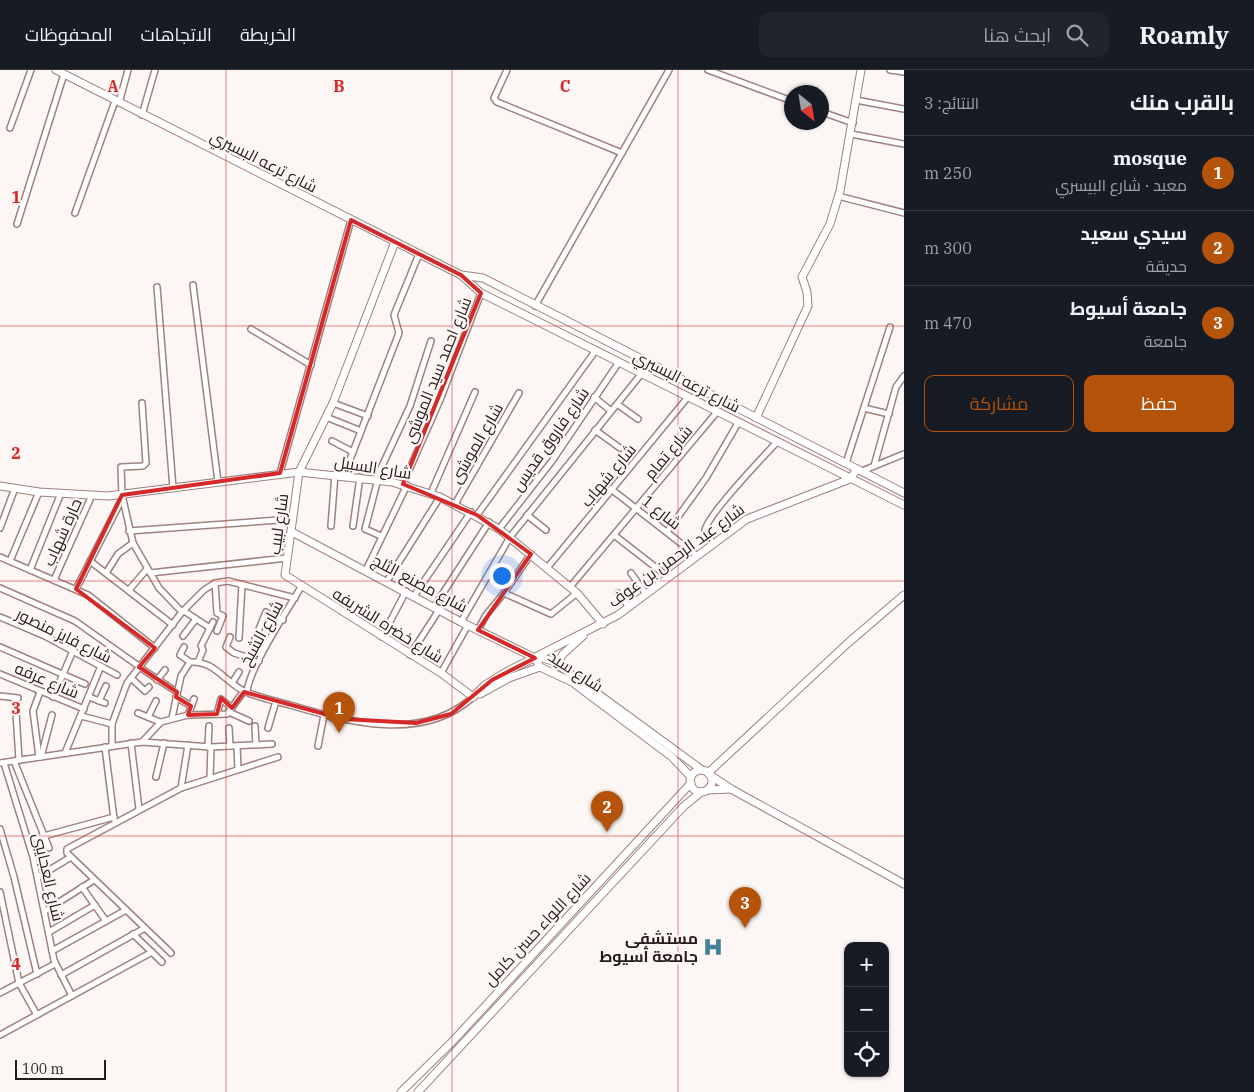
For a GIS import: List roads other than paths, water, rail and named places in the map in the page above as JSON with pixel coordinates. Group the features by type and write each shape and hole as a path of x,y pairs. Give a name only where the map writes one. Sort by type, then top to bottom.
{"street":[{"path":"10,128 30,70"},
{"name":"شارع ترعه البسيري","path":"56,70 461,275 482,293 904,505"},
{"path":"75,213 128,70"},
{"path":"142,115 155,70"},
{"path":"507,70 494,94 497,102 622,153"},
{"path":"535,306 669,70"},
{"path":"708,70 784,98"},
{"path":"756,418 808,306 809,298 802,277 830,224 838,196 853,124 861,70"},
{"path":"890,70 904,72"},
{"path":"17,224 64,74"},
{"path":"856,100 904,109"},
{"path":"829,115 853,124"},
{"path":"851,134 904,144"},
{"path":"838,196 904,213"},
{"path":"280,473 351,220"},
{"name":"شارع لبيب","path":"288,578 285,574 299,472 333,402 395,242"},
{"path":"344,475 400,333 394,315 420,254"},
{"name":"شارع ترعه البسيري","path":"461,275 483,278 904,493"},
{"path":"194,285 218,482"},
{"path":"157,287 173,488"},
{"name":"شارع احمد سيد الموشى","path":"366,570 405,485 482,293"},
{"path":"846,463 890,327"},
{"path":"251,328 311,365"},
{"path":"381,536 365,529 377,479 410,406 431,341"},
{"path":"414,596 596,350"},
{"name":"شارع فاروق قديس","path":"499,529 552,461 619,362"},
{"path":"441,674 510,536 642,373"},
{"path":"874,466 896,387 904,376"},
{"path":"431,494 475,392"},
{"name":"شارع الموشى","path":"455,504 519,393"},
{"path":"594,397 611,411"},
{"name":"شارع شهاب","path":"547,568 611,488 688,397"},
{"path":"709,408 716,398"},
{"path":"333,402 368,416"},
{"path":"142,403 146,463 143,466 121,467 122,496 129,531 133,543 162,591 183,612 210,628"},
{"path":"617,404 638,418"},
{"path":"864,408 889,414"},
{"name":"شارع تمام","path":"570,587 717,412"},
{"path":"326,418 361,431"},
{"path":"667,532 706,478 738,423"},
{"path":"595,430 620,448"},
{"path":"332,441 353,452"},
{"path":"713,543 706,534 706,528 726,500 776,442"},
{"path":"850,479 859,470 904,454"},
{"name":"شارع السبيل","path":"0,486 39,492 122,496 280,473 299,472 377,479 405,485 455,504 489,522 510,536 577,593 603,624"},
{"path":"331,526 335,474"},
{"path":"353,526 360,477"},
{"name":"شارع عبد الرحمن بن عوف","path":"473,697 492,680 603,624 629,607 696,555 754,515 850,479"},
{"path":"0,528 14,488"},
{"name":"شارع 1","path":"611,488 696,555"},
{"path":"10,561 39,492"},
{"path":"30,570 61,493"},
{"name":"حارة شهاب","path":"54,580 92,495"},
{"path":"76,589 122,496"},
{"path":"387,581 440,497"},
{"path":"527,515 546,530"},
{"path":"129,531 293,519"},
{"path":"410,655 489,522"},
{"name":"شارع مصنع الثلج","path":"292,532 437,609 535,658"},
{"path":"614,535 668,577"},
{"path":"106,573 118,554 133,543"},
{"path":"478,630 486,615 531,554"},
{"path":"0,557 76,589 92,598 155,648"},
{"path":"129,590 149,571 288,558"},
{"path":"90,561 173,625"},
{"path":"631,573 646,594"},
{"name":"شارع خضره الشريفه","path":"288,578 441,674 473,697"},
{"path":"112,746 112,724 124,688 183,612 204,590 215,583 228,581 268,593 295,598"},
{"path":"215,583 218,613 223,616 217,631"},
{"path":"239,638 242,584"},
{"name":"شارع الشيخ","path":"231,710 246,692 250,678 301,587"},
{"path":"0,588 75,621 191,706"},
{"path":"382,637 406,591"},
{"path":"504,593 551,614 577,593"},
{"path":"618,593 629,607"},
{"path":"731,789 704,791 695,789 691,780 696,772 707,773 848,643 904,595"},
{"path":"254,639 266,612 283,620"},
{"name":"شارع فايز منصور","path":"0,617 45,636 117,675"},
{"path":"183,636 196,619"},
{"path":"208,619 219,625"},
{"path":"198,662 203,650 201,646 213,622"},
{"name":"شارع عبد الرحمن بن عوف","path":"557,664 564,654 591,630"},
{"path":"230,637 226,647 234,653 259,661"},
{"path":"0,647 85,684"},
{"path":"184,647 180,654 190,662 198,662 214,668 246,692 324,715 362,722 416,723 451,714 473,697 509,678 540,667"},
{"path":"53,697 72,651"},
{"name":"شارع سيد","path":"691,780 672,757 572,682 540,667 535,658 546,658 557,664 731,789 904,884"},
{"path":"172,718 176,695 184,669 190,662"},
{"path":"65,753 101,666"},
{"path":"157,680 166,670"},
{"path":"232,683 239,672"},
{"name":"شارع عرفه","path":"0,674 84,709"},
{"path":"131,678 145,691 149,687"},
{"path":"89,697 102,702 106,686"},
{"path":"40,692 33,710 40,757"},
{"path":"0,696 18,698"},
{"path":"188,714 194,699"},
{"path":"217,714 221,699 231,710 249,721"},
{"path":"148,717 156,701"},
{"path":"268,728 276,701"},
{"path":"142,742 160,722 188,714 217,714 231,710"},
{"path":"16,713 17,761 49,848"},
{"path":"138,713 160,722"},
{"path":"40,757 52,715"},
{"path":"318,746 324,715"},
{"path":"80,716 112,724"},
{"path":"209,726 210,778"},
{"path":"255,726 256,745"},
{"path":"229,728 230,746"},
{"path":"2,763 142,742 209,747 272,744"},
{"path":"156,777 164,743"},
{"path":"132,744 139,809"},
{"path":"181,788 188,746"},
{"path":"237,746 238,769"},
{"path":"105,747 114,820"},
{"path":"171,953 66,852 67,849 114,820 181,788 278,757"},
{"name":"شارع العجايبى","path":"2,763 28,840 38,877 55,964 72,996"},
{"path":"704,791 712,784 707,773"},
{"name":"شارع اللواء حسن كامل","path":"401,1092 452,1042 691,780"},
{"name":"شارع اللواء حسن كامل","path":"418,1092 549,953 682,807 704,791"},
{"path":"28,840 114,820"},
{"path":"0,829 14,877 37,974"},
{"path":"38,877 71,857"},
{"path":"45,912 94,880"},
{"path":"82,887 106,921"},
{"path":"0,892 19,983 37,1015"},
{"path":"49,932 95,906"},
{"path":"52,951 126,910"},
{"path":"61,975 145,928"},
{"path":"133,934 162,962"},
{"path":"540,946 549,953"},
{"path":"0,1035 152,952"},
{"path":"0,993 55,964"},
{"path":"452,1042 460,1049"}],"place":[{"name":"mosque","path":"339,733"},
{"name":"سيدي سعيد","path":"607,832"},
{"name":"جامعة أسيوط","path":"745,928"},
{"name":"مستشفی جامعة أسيوط","path":"713,947"}]}
